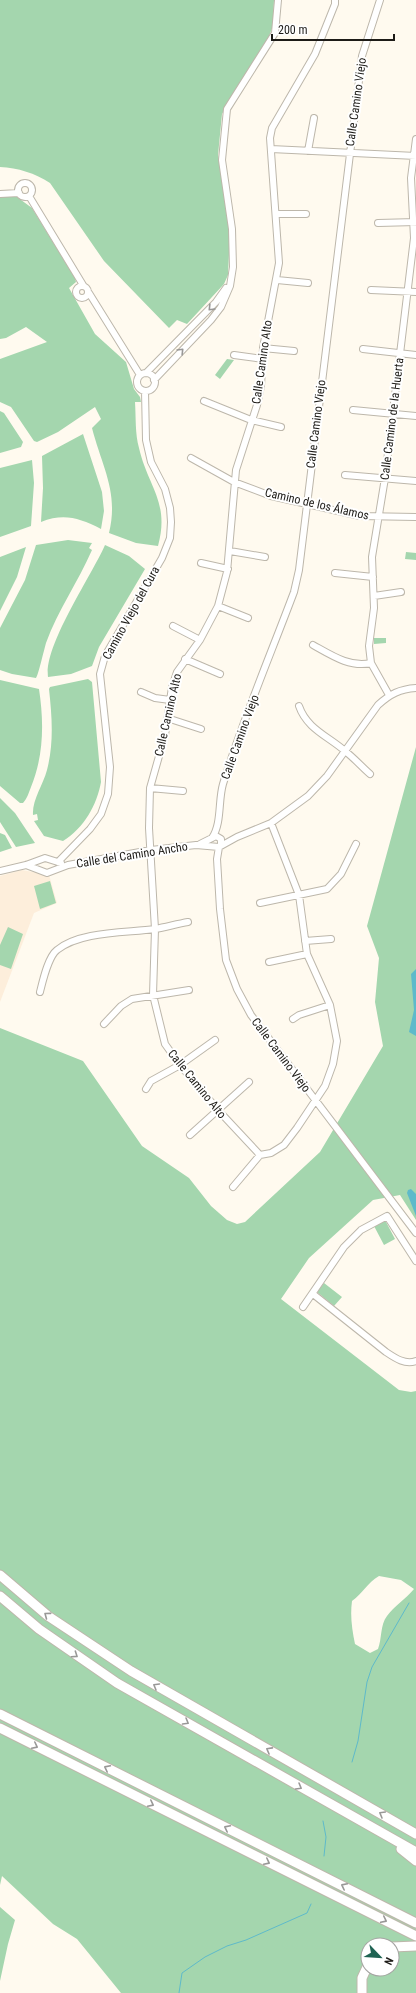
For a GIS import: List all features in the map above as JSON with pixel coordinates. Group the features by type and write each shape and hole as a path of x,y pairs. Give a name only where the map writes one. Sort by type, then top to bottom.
{"highway":[{"path":"0,1575 48,1616 131,1671 416,1834"},
{"path":"0,1596 38,1629 117,1683 362,1823 416,1852"},
{"path":"0,1714 416,1923"},
{"path":"0,1728 416,1936"},
{"path":"362,1823 416,1861"},
{"path":"400,1947 416,1946"},
{"path":"362,1977 362,1993"}],"street":[{"path":"232,276 223,295 143,374 137,385 145,391 153,386 154,380 211,320 221,307 230,286 232,276 234,254 232,228 222,160 227,109 276,33 278,0"},
{"name":"Calle Camino Alto","path":"260,1155 218,1110 180,1065 165,1044 153,995 156,929 149,828 150,788 168,718 170,700 177,672 200,640 218,606 228,569 234,482 261,386 263,348 268,314 277,280 279,250 270,138 272,128 315,54 335,4 335,0"},
{"name":"Calle Camino Viejo","path":"211,838 217,821 222,786 242,727 294,592 299,570 349,152 362,56 380,0"},
{"path":"308,151 314,118"},
{"name":"Calle Camino de la Huerta","path":"389,695 371,663 369,646 374,596 373,546 385,478 414,238 415,222 410,178 416,139"},
{"path":"271,150 414,155"},
{"path":"19,192 19,188 22,184 28,184 32,190 29,196"},
{"path":"0,194 19,192 23,196 29,196"},
{"path":"29,196 77,276 81,286 87,288 95,304 143,374"},
{"path":"276,214 306,214"},
{"path":"378,223 415,222"},
{"path":"277,280 308,283"},
{"path":"81,286 76,294 78,297 89,300 95,304"},
{"path":"371,290 416,292"},
{"path":"82,298 89,292"},
{"path":"263,348 294,352"},
{"path":"363,349 416,355"},
{"path":"234,355 263,359"},
{"path":"143,374 150,374 154,380"},
{"name":"Camino Viejo del Cura","path":"55,861 68,853 101,814 108,794 110,767 100,674 105,656 162,558 170,538 172,522 166,489 151,462 146,440 145,391"},
{"path":"204,401 251,420 281,427"},
{"path":"353,410 416,416"},
{"name":"Camino de los Álamos","path":"191,458 234,482 271,496 360,516 416,518"},
{"path":"345,475 416,481"},
{"path":"230,551 265,557"},
{"path":"201,563 228,569"},
{"path":"335,573 373,577"},
{"path":"374,596 401,592"},
{"path":"218,606 248,618"},
{"path":"172,626 200,640"},
{"path":"313,646 339,660 364,664 371,663"},
{"path":"185,659 220,674"},
{"path":"216,847 271,823 308,796 327,776 346,751 367,718 389,695 404,689 416,688"},
{"path":"142,692 155,698 170,700"},
{"path":"299,706 314,730 346,751 370,774"},
{"path":"168,718 201,729"},
{"path":"150,788 183,791"},
{"path":"216,847 220,838 217,821"},
{"path":"234,1187 260,1155 271,1153 284,1145 325,1086 333,1064 337,1041 330,1005 307,954 300,895 271,823"},
{"path":"220,838 237,837"},
{"path":"211,838 210,844 216,847"},
{"name":"Calle del Camino Ancho","path":"196,845 211,838 220,838"},
{"path":"260,903 327,889 341,874 356,844"},
{"name":"Calle del Camino Ancho","path":"53,869 151,850 196,845 216,847"},
{"name":"Calle Camino Viejo","path":"216,847 220,909 226,960 237,989 251,1015 416,1233"},
{"path":"68,853 70,865"},
{"path":"0,871 48,858 55,861 53,869 47,873 26,865"},
{"path":"41,861 41,870"},
{"name":"Calle del Camino Ancho","path":"55,861 70,865"},
{"path":"40,992 46,970 56,950 62,946 81,938 156,929 188,922"},
{"path":"305,941 331,939"},
{"path":"269,962 307,954"},
{"path":"104,1024 121,1006 132,999 153,995 172,994 189,990"},
{"path":"293,1019 299,1015 330,1005"},
{"path":"146,1089 151,1081 180,1065 215,1040"},
{"path":"190,1134 249,1082"},
{"path":"303,1307 344,1247 361,1230 387,1216 416,1261"},
{"path":"313,1294 398,1360 410,1363 416,1361"}],"shaded area":[{"path":"22,870 49,875 57,903 34,913 0,1002 0,876"}],"green space":[{"path":"0,0 274,0 273,26 269,36 222,114 218,155 230,233 228,275 224,284 187,324 177,320 169,328 104,261 50,183 38,176 26,172 0,167"},
{"path":"0,197 17,197 32,208 75,278 76,282 69,288 95,334 126,362 134,389 140,397 141,402 135,402 138,443 143,462 160,506 161,531 158,546 136,543 109,533 112,518 111,492 92,428 101,419 95,407 58,432 37,442 34,441 11,407 0,402 0,359 47,342 26,327 6,338 0,339"},
{"path":"227,359 234,360 220,379 215,375"},
{"path":"0,411 4,413 23,442 21,447 0,453"},
{"path":"83,434 102,492 104,511 101,529 86,522 64,517 49,519 41,522 43,488 42,456"},
{"path":"32,460 34,483 31,526 0,537 0,468"},
{"path":"68,540 92,543 89,548 92,550 51,631 36,678 12,674 0,670 0,628 25,580 36,545"},
{"path":"105,545 129,556 145,569 99,647 92,666 71,674 48,677 49,663 53,647 70,611"},
{"path":"26,547 17,577 0,611 0,557"},
{"path":"406,552 416,553 416,560 405,559"},
{"path":"374,638 386,638 386,643 374,644"},
{"path":"88,679 92,682 101,782 93,807 83,823 63,841 44,836 34,821 38,820 37,814 33,815 34,804 47,770 51,750 52,720 49,689 50,687"},
{"path":"0,680 39,689 42,714 41,751 35,775 26,800 23,803 20,803 0,786"},
{"path":"416,747 416,1220 400,1195 373,1200 309,1258 281,1299 399,1390 411,1392 416,1391 416,1993 121,1993 77,1939 53,1924 2,1876 0,1885 0,1028 83,1061 142,1146 189,1178 211,1206 227,1220 237,1224 245,1222 320,1152 383,1046 375,1002 379,958 367,926","holes":["379,1576 401,1580 414,1589 387,1616 383,1624 378,1649 370,1653 355,1644 351,1612 352,1601"]},
{"path":"0,798 15,813 35,843 16,847 0,822"},
{"path":"0,833 5,835 12,848 0,852"},
{"path":"50,881 56,903 40,909 34,886"},
{"path":"8,927 23,934 11,969 0,965 0,945"},
{"path":"385,1220 395,1239 384,1245 374,1226"},
{"path":"324,1283 342,1297 334,1306 317,1292"},
{"path":"0,1907 15,1920 0,1981"}],"water":[{"path":"416,969 416,1036 409,1032 414,1010 411,974"},
{"path":"411,1189 416,1194 416,1216 407,1193 408,1190"}],"waterway":[{"path":"352,1762 358,1741 367,1682 372,1667 409,1603"},
{"path":"323,1821 326,1837 324,1856"},
{"path":"179,1993 182,1973 205,1957 227,1946 246,1940 307,1913 311,1904"}]}
